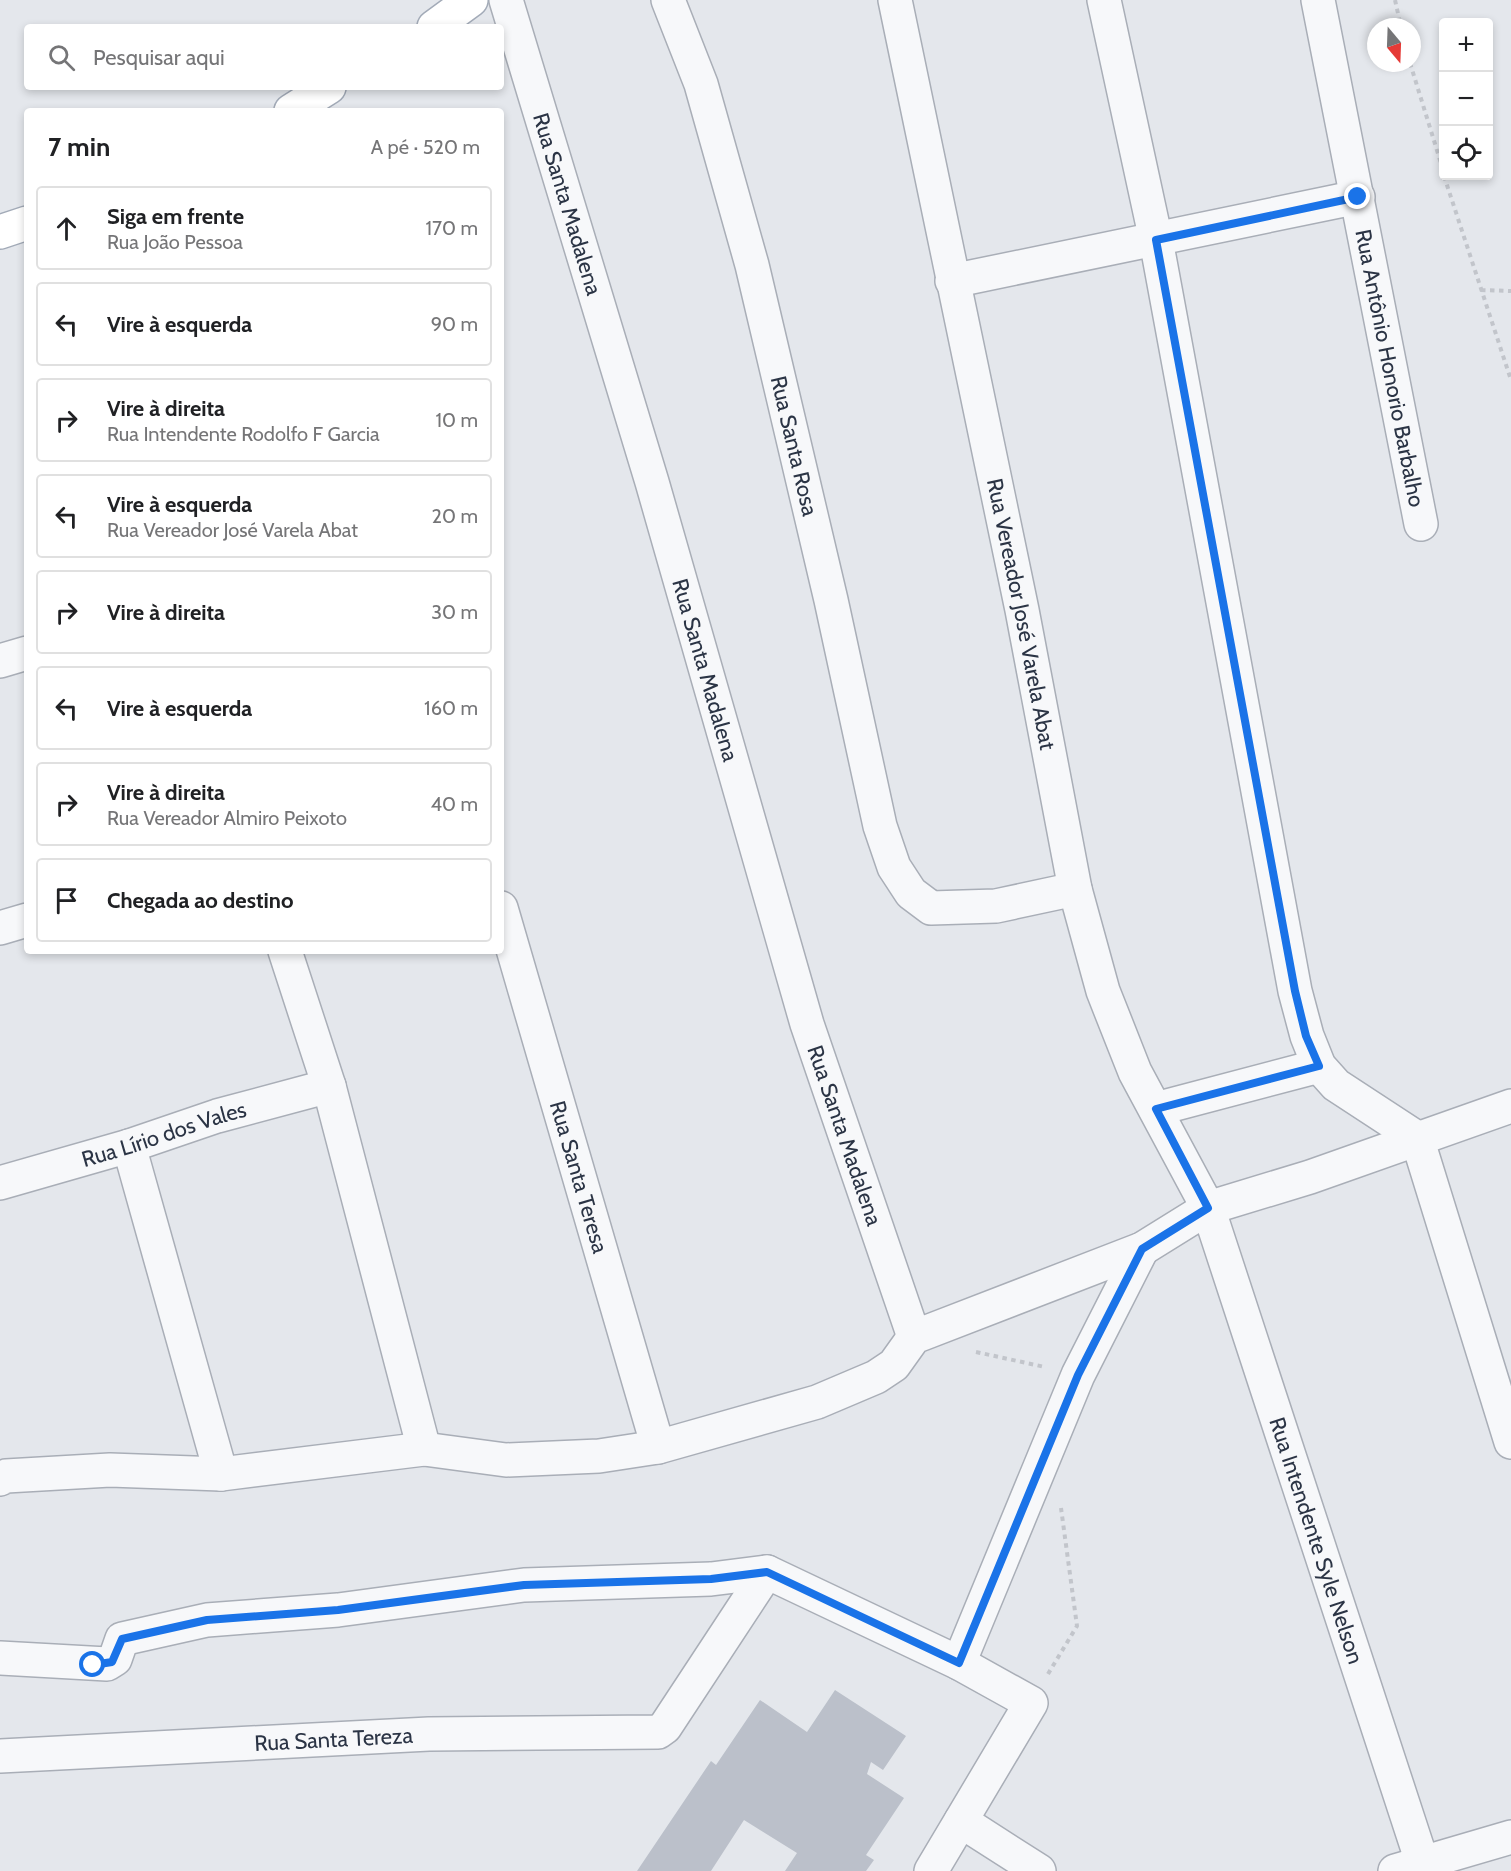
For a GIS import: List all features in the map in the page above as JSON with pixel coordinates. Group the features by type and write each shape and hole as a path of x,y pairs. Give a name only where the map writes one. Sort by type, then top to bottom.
{"main road":[{"path":"438,24 471,0"},
{"path":"296,108 324,90"},
{"path":"0,232 24,224"}],"street":[{"name":"Rua Santa Madalena","path":"506,0 652,482 807,1024 914,1337"},
{"name":"Rua Santa Rosa","path":"668,0 701,84 752,266 831,600 880,826 894,867 911,893 931,908 960,909 1033,900 1075,889"},
{"name":"Rua Vereador José Varela Abat","path":"895,0 1022,610 1075,889 1102,992 1118,1036 1208,1208"},
{"path":"1104,0 1156,240 1295,991 1306,1036 1319,1066 1336,1086 1417,1138 1511,1442"},
{"name":"Rua Antônio Honorio Barbalho","path":"1318,0 1421,524"},
{"path":"952,281 1358,197"},
{"path":"0,662 24,653"},
{"name":"Rua Santa Teresa","path":"504,918 658,1447"},
{"path":"0,928 24,921"},
{"path":"286,954 329,1086 424,1449"},
{"path":"1156,1109 1319,1066"},
{"name":"Rua Lírio dos Vales","path":"0,1183 129,1146 217,1116 329,1086"},
{"path":"2,1476 110,1470 221,1474 424,1449 506,1460 599,1456 658,1447 817,1402 876,1377 894,1365 914,1337 1142,1249 1208,1208 1310,1177 1511,1106"},
{"path":"129,1146 221,1474"},
{"name":"Rua Intendente Syle Nelson","path":"1208,1208 1414,1868"},
{"path":"959,1663 1078,1375 1142,1249"},
{"path":"0,1658 107,1664 115,1659 122,1639 207,1620 338,1610 524,1585 711,1579 767,1572 959,1663 1030,1703 931,1871"},
{"name":"Rua Santa Tereza","path":"0,1756 429,1734 651,1733 662,1731 767,1572"},
{"path":"961,1821 1039,1871"},
{"path":"1414,1868 1511,1837"}],"path":[{"path":"1395,0 1399,18"},
{"path":"1413,72 1439,158"},
{"path":"1446,180 1511,380"},
{"path":"1481,290 1511,291"},
{"path":"968,1350 1078,1375"},
{"path":"1030,1703 1077,1626 1059,1496"}],"building":[{"path":"835,1690 906,1736 883,1770 871,1762 867,1774 904,1798 866,1855 874,1860 866,1871 785,1871 797,1853 744,1820 711,1871 637,1871 711,1761 716,1765 760,1700 807,1732"}],"route":[{"path":"93,1665 112,1662 115,1659 118,1644 127,1637 207,1620 338,1610 524,1585 711,1579 767,1572 959,1663 1051,1436 1078,1375 1142,1249 1208,1208 1156,1109 1319,1066 1306,1036 1295,991 1156,240 1358,197"}]}
